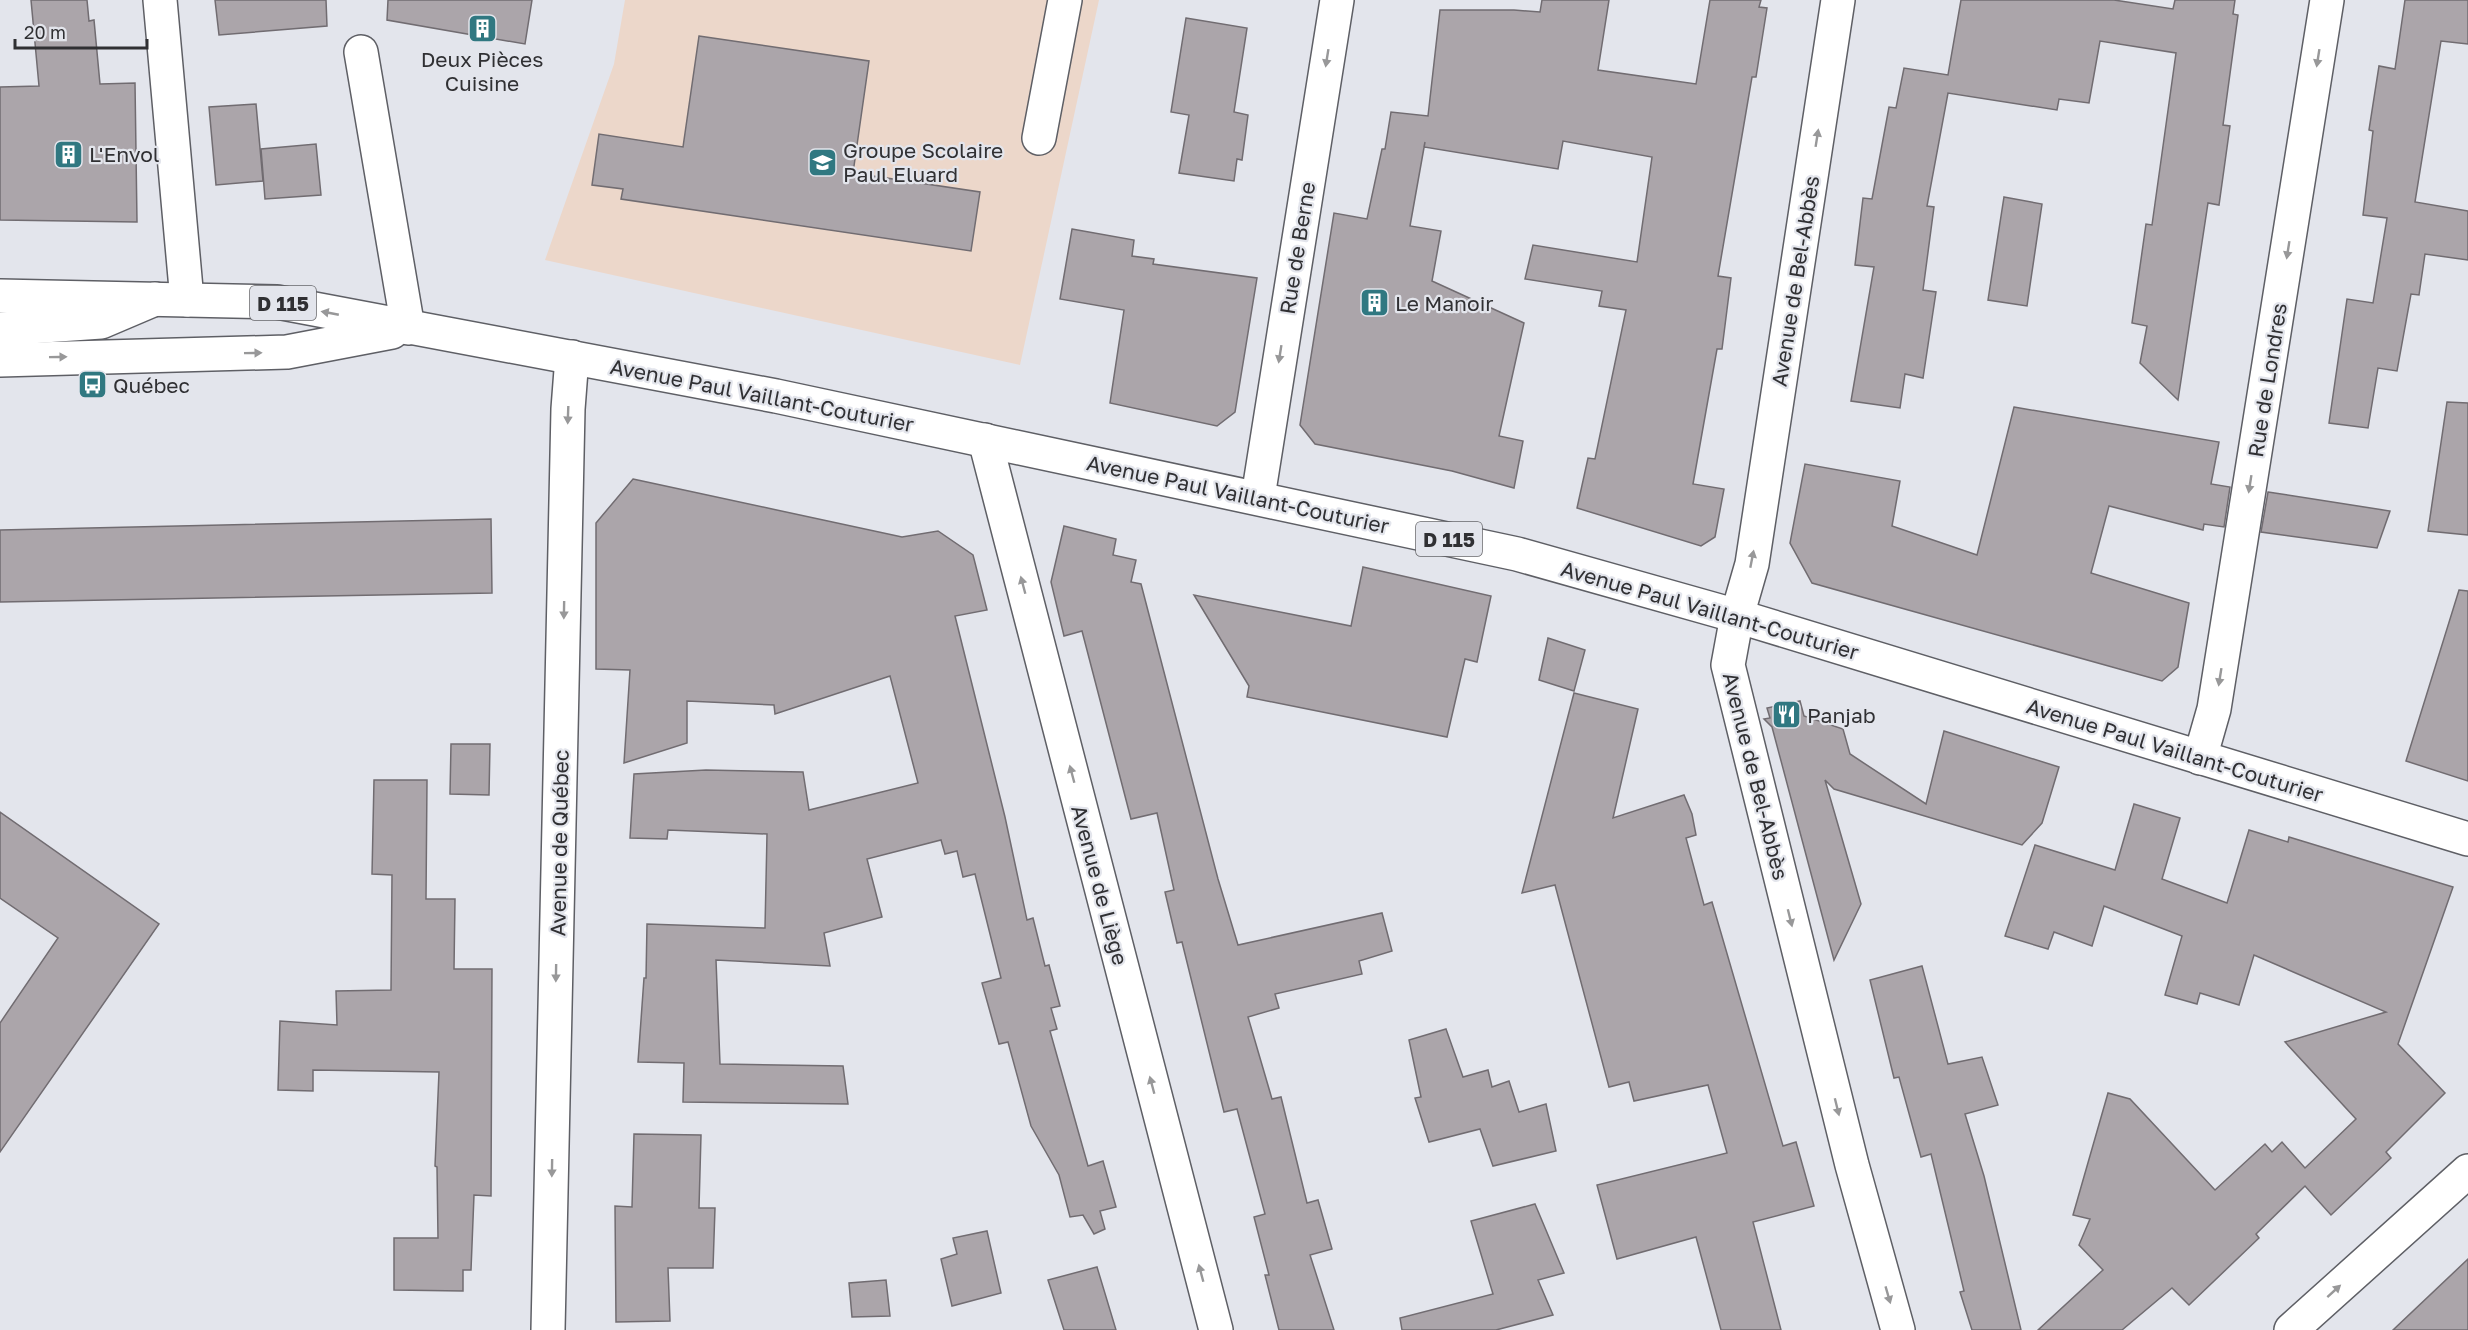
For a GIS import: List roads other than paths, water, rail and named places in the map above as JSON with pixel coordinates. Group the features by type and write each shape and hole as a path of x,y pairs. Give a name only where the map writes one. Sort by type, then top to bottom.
{"street":[{"path":"160,0 187,300"},
{"path":"1039,138 1065,0"},
{"name":"Rue de Berne","path":"1258,497 1337,0"},
{"name":"Avenue de Bel-Abbès","path":"1838,0 1752,564 1737,616 1728,665 1852,1165 1898,1330"},
{"name":"Rue de Londres","path":"2200,758 2214,709 2327,0"},
{"path":"361,51 408,328"},
{"name":"Avenue Paul Vaillant-Couturier","path":"0,296 277,302 572,357 1258,497 1517,554 1737,616 2468,839"},
{"name":"Avenue Paul Vaillant-Couturier","path":"0,329 100,322 154,299"},
{"name":"Avenue Paul Vaillant-Couturier","path":"0,360 287,352 408,328"},
{"name":"Avenue de Québec","path":"548,1330 568,409 572,357"},
{"name":"Avenue de Liège","path":"985,440 1216,1330"},
{"path":"2291,1330 2468,1171"}],"place":[{"name":"Deux Pièces Cuisine","path":"482,28"},
{"name":"L'Envol","path":"68,154"},
{"name":"Groupe Scolaire Paul Eluard","path":"822,162"},
{"name":"Le Manoir","path":"1374,303"},
{"name":"Québec","path":"92,385"},
{"name":"Panjab","path":"1786,715"}]}
